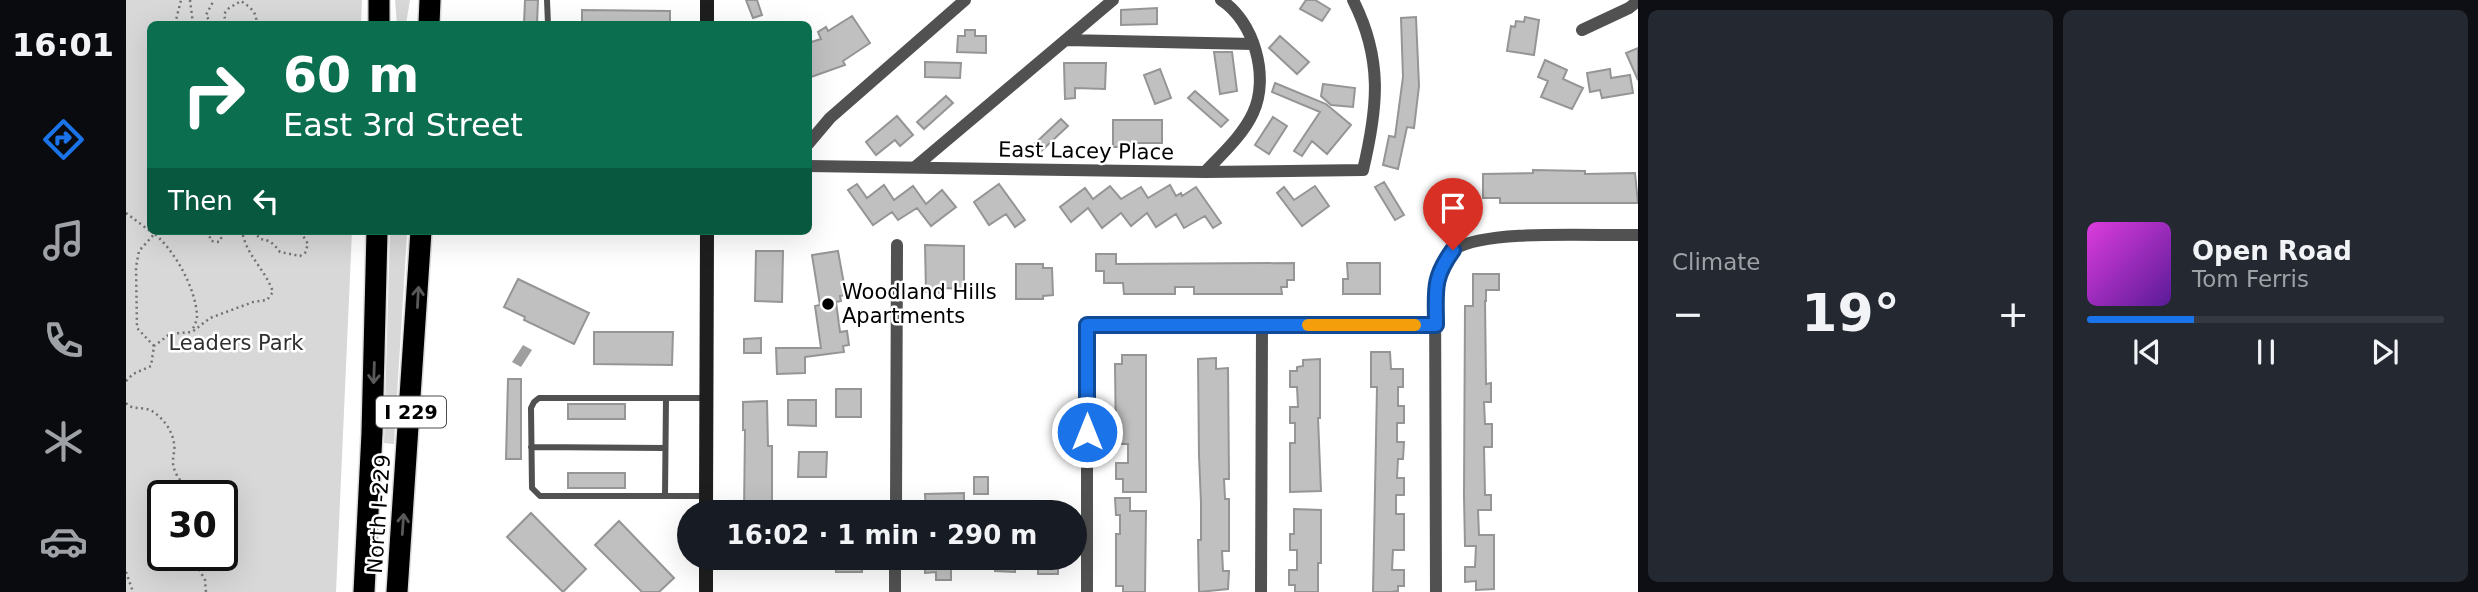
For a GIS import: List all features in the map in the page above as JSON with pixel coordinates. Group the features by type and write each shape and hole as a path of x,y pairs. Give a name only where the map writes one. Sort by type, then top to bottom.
{"highway":[{"path":"379,0 379,21"},
{"path":"429,21 430,0"},
{"name":"North I-229","path":"364,592 373,419 377,235"},
{"name":"North I-229","path":"397,592 421,235"}],"street":[{"path":"707,0 707,21"},
{"path":"812,139 830,118 965,0"},
{"path":"915,167 1113,0"},
{"path":"1205,172 1225,151 1253,113 1259,88 1259,72 1253,44 1246,28 1221,0"},
{"name":"East Lacey Place","path":"812,166 1205,172 1363,170 1370,140 1376,74 1364,22 1353,0"},
{"path":"1582,30 1638,1"},
{"path":"1066,40 1253,44"},
{"path":"706,500 707,235"},
{"path":"1436,592 1436,282 1440,268 1453,250 1491,237 1638,235"},
{"path":"895,500 897,245"},
{"path":"1087,592 1087,325 1436,325"},
{"path":"1261,592 1262,325"},
{"path":"706,570 706,592"},
{"path":"895,570 895,592"}],"lane":[{"path":"547,0 548,21"},
{"path":"706,496 540,496 532,488 531,408 539,398 707,398"},
{"path":"665,496 666,398"},
{"path":"531,447 665,448"}],"path":[{"path":"176,21 181,0"},
{"path":"190,0 193,21"},
{"path":"209,21 206,15 214,0"},
{"path":"225,21 224,14 242,1 252,8 257,21"},
{"path":"126,213 147,228"},
{"path":"154,235 138,251 136,267 137,328 154,346"},
{"path":"158,235 167,245 193,293 197,318 192,332"},
{"path":"209,235 211,241 219,242 223,235"},
{"path":"126,381 133,374 151,366 154,346 170,334 192,332 210,318 253,302 267,300 273,292 264,270 253,260 243,235"},
{"path":"257,235 260,239 274,244 280,252 300,256 305,253 308,244 302,235"},
{"path":"127,406 149,410 162,418 170,429 175,444 172,459 175,472 181,480"},
{"path":"200,571 205,580 206,592"},
{"path":"126,572 133,592"}],"green space":[{"name":"Leaders Park","path":"126,0 362,0 361,21 147,21 147,235 352,235 336,592 126,592"},
{"path":"395,0 410,0 406,21 397,21"},
{"path":"390,235 407,235 394,444 384,443"}],"shaded area":[{"path":"523,345 532,350 521,367 512,362"}],"building":[{"path":"525,0 538,0 537,21 524,21"},
{"path":"746,0 757,0 762,15 753,18"},
{"path":"1306,0 1315,0 1330,9 1322,21 1300,9"},
{"path":"1157,8 1157,24 1121,25 1121,10"},
{"path":"582,10 670,11 670,21 582,21"},
{"path":"852,16 870,43 843,61 845,65 812,77 812,42 821,39 818,32 826,27 828,31"},
{"path":"1416,17 1419,86 1414,128 1407,127 1398,169 1383,165 1389,136 1395,137 1403,77 1401,18"},
{"path":"1525,17 1539,20 1534,55 1507,51 1511,26 1515,27 1516,21 1524,22"},
{"path":"965,30 975,30 975,36 986,36 986,53 957,52 958,36 965,36"},
{"path":"1280,36 1309,62 1297,74 1269,48"},
{"path":"1638,48 1638,80 1626,53"},
{"path":"1214,52 1232,52 1237,91 1220,94"},
{"path":"1545,60 1567,70 1563,79 1583,88 1572,109 1541,97 1548,81 1538,77"},
{"path":"925,62 961,63 960,78 925,77"},
{"path":"1064,63 1106,63 1105,89 1075,88 1075,98 1065,99"},
{"path":"1160,69 1171,98 1155,104 1144,75"},
{"path":"1610,69 1611,78 1630,75 1633,93 1602,98 1600,90 1590,92 1587,73"},
{"path":"1275,83 1326,104 1351,125 1327,154 1312,141 1302,156 1294,151 1320,112 1272,92"},
{"path":"1323,84 1355,88 1353,107 1331,105 1321,96"},
{"path":"1195,91 1228,120 1221,127 1188,98"},
{"path":"946,96 953,103 924,129 917,122"},
{"path":"897,116 913,135 900,146 895,140 876,155 866,142"},
{"path":"1273,117 1287,126 1269,154 1255,145"},
{"path":"1061,119 1068,126 1037,155 1030,148"},
{"path":"1113,120 1162,120 1162,143 1131,143 1131,147 1113,147"},
{"path":"1533,170 1585,171 1585,174 1635,173 1638,203 1500,203 1500,198 1483,198 1483,174 1533,173"},
{"path":"1384,182 1404,215 1395,220 1375,187"},
{"path":"857,184 867,198 884,185 894,200 913,186 926,204 942,190 956,207 931,226 917,208 898,220 892,212 873,225 848,190"},
{"path":"999,184 1025,220 1015,227 1006,214 989,225 974,202"},
{"path":"1170,185 1176,196 1181,193 1182,196 1196,187 1221,223 1213,228 1205,216 1184,228 1176,214 1156,227 1147,213 1131,226 1121,213 1102,228 1088,208 1071,222 1060,207 1085,188 1093,199 1110,186 1121,199 1141,187 1148,198"},
{"path":"1315,186 1329,206 1302,226 1277,193 1284,187 1294,200"},
{"path":"925,245 964,246 964,289 943,288 943,293 926,292"},
{"name":"Woodland Hills Apartments","path":"756,251 783,251 782,302 755,301"},
{"name":"Woodland Hills Apartments","path":"838,251 846,295 840,296 841,301 836,302 840,332 847,331 849,345 843,346 844,352 805,357 805,373 777,374 776,348 821,348 815,306 820,305 812,255"},
{"path":"1096,254 1116,254 1116,264 1294,263 1294,280 1287,280 1287,287 1281,287 1282,294 1194,294 1194,287 1175,287 1175,294 1124,294 1123,283 1104,283 1104,271 1096,271"},
{"path":"1347,263 1380,263 1380,294 1343,294 1343,279 1348,279"},
{"path":"1016,264 1043,264 1043,268 1052,268 1053,295 1043,296 1043,299 1016,299"},
{"path":"1473,274 1499,274 1499,290 1486,290 1485,301 1486,384 1491,383 1491,402 1484,402 1485,424 1492,424 1492,447 1484,447 1485,495 1491,495 1491,510 1478,510 1479,535 1494,535 1494,589 1476,590 1476,581 1465,582 1465,567 1475,567 1476,546 1465,546 1464,496 1465,306 1473,306"},
{"path":"518,279 589,313 574,344 524,320 525,317 504,307"},
{"path":"594,332 673,332 672,365 594,364"},
{"path":"761,338 761,353 744,353 744,339"},
{"path":"1371,352 1390,352 1391,369 1403,369 1403,387 1398,387 1398,406 1404,406 1404,423 1397,423 1397,442 1404,442 1403,459 1398,459 1397,478 1404,478 1404,495 1396,495 1396,514 1404,514 1404,550 1393,550 1392,570 1404,570 1404,586 1398,586 1398,591 1390,592 1373,592 1377,387 1371,387"},
{"path":"1122,355 1146,355 1146,492 1123,492 1123,479 1116,479 1116,463 1128,463 1128,444 1116,444 1115,364 1122,364"},
{"path":"1216,358 1216,369 1228,368 1229,479 1224,479 1225,499 1229,499 1229,551 1222,551 1223,571 1229,571 1228,589 1199,592 1198,540 1201,540 1201,503 1198,359"},
{"path":"1320,359 1318,418 1321,491 1290,492 1290,443 1295,443 1295,423 1290,423 1290,407 1298,407 1297,387 1290,387 1290,371 1297,371 1297,367 1303,366 1303,360"},
{"path":"508,379 521,379 521,459 506,459"},
{"path":"836,389 861,389 861,417 836,417"},
{"path":"788,400 816,400 816,426 788,425"},
{"path":"767,401 768,446 772,446 772,500 744,500 743,402"},
{"path":"568,404 625,404 625,419 568,419"},
{"path":"799,452 827,452 826,477 798,477"},
{"path":"568,473 625,473 625,488 568,488"},
{"path":"974,477 988,477 988,494 974,494"},
{"path":"964,493 964,500 925,500 925,494"},
{"path":"1115,498 1130,498 1130,511 1146,511 1145,592 1123,592 1123,586 1116,586 1116,534 1120,534 1120,515 1116,515"},
{"path":"1294,509 1321,510 1318,592 1295,592 1295,585 1289,585 1289,570 1297,570 1297,550 1290,550 1290,534 1294,534"},
{"path":"531,513 586,569 563,592 507,537"},
{"path":"619,521 674,578 659,592 642,592 595,545"},
{"path":"836,570 862,570 862,572"},
{"path":"925,570 951,570 951,580 936,580 936,572 925,573"},
{"path":"1038,570 1058,570 1058,574 1038,574"}],"slow traffic":[{"path":"1308,325 1415,325"}],"place":[{"name":"Woodland Hills Apartments","path":"828,304"}],"route":[{"path":"1087,432 1087,325 1436,325 1436,282 1440,268 1453,250"}]}
